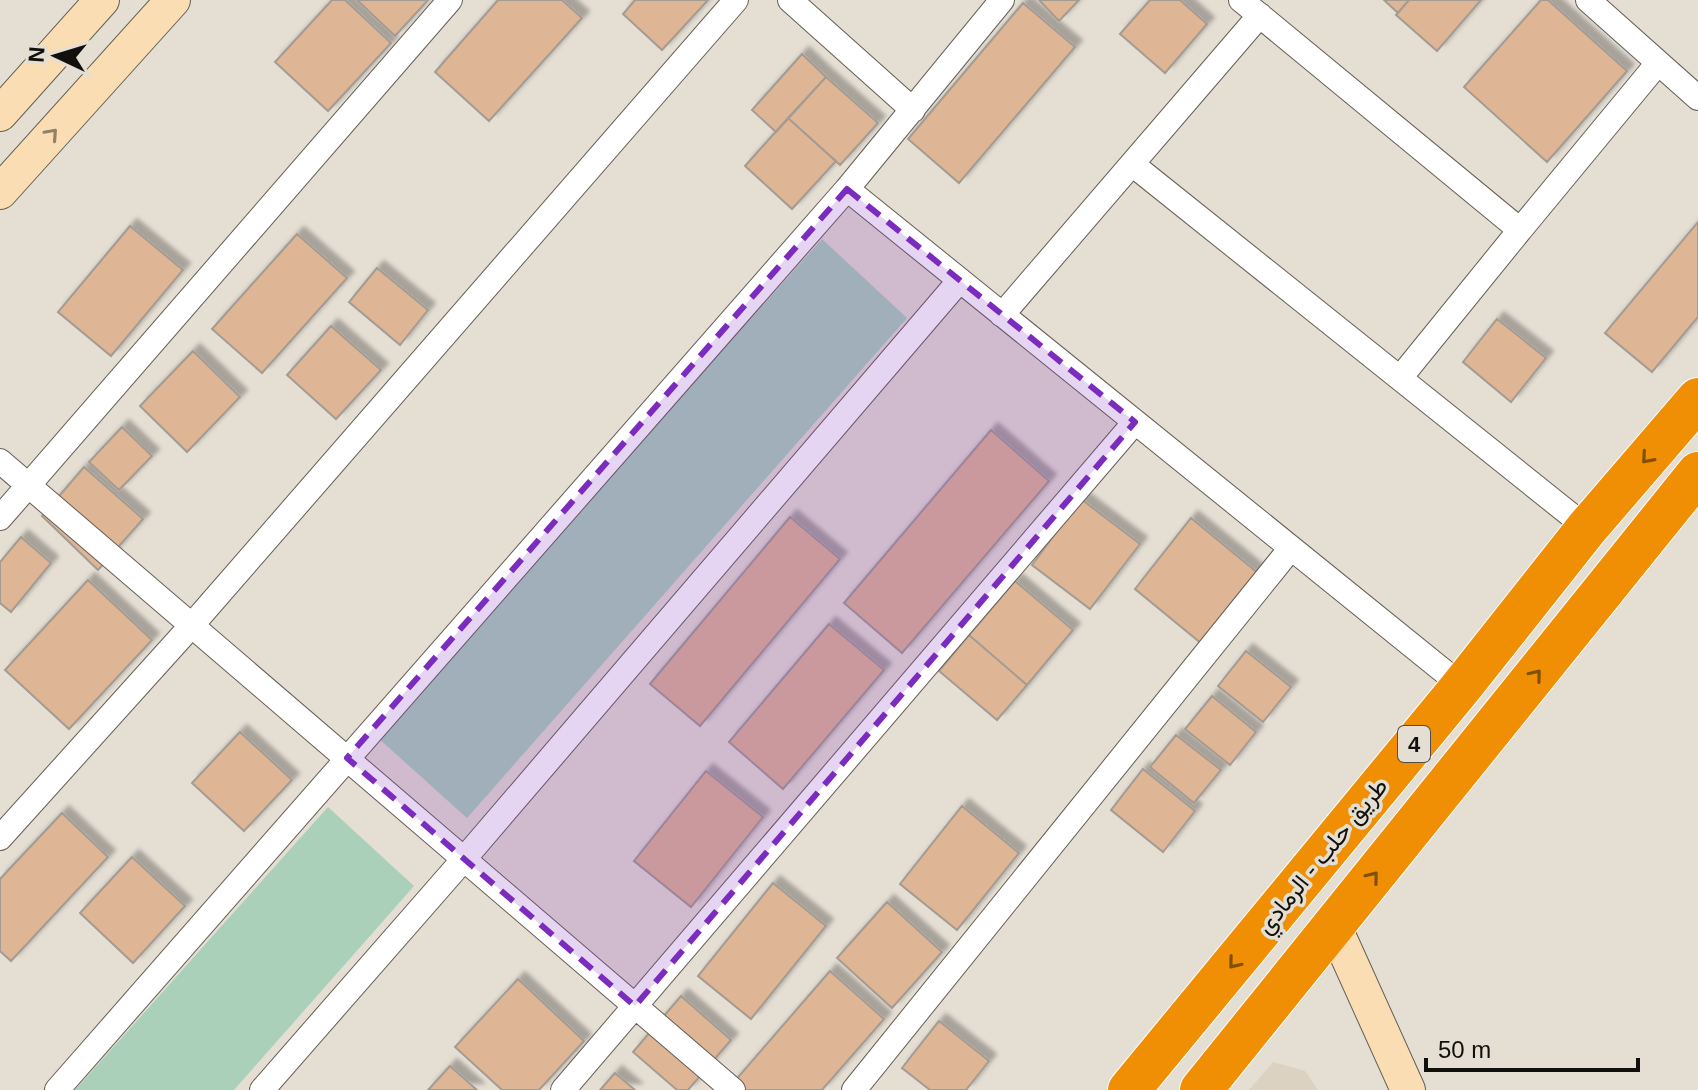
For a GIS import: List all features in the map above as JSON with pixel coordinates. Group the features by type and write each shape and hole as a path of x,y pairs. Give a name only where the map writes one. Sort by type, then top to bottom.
{"highway":[{"name":"طريق حلب - الرمادي","path":"1129,1090 1462,686 1587,528 1698,399"},
{"name":"4","path":"1201,1090 1698,473"}],"street":[{"path":"0,114 102,0"},
{"path":"0,192 173,0"},
{"path":"0,518 450,0"},
{"path":"0,838 192,625 736,0"},
{"path":"790,0 913,110"},
{"path":"57,1090 847,189 1002,0"},
{"path":"1588,0 1698,98"},
{"path":"1002,315 1132,164 1251,8 1520,230"},
{"path":"1400,378 1658,63"},
{"path":"1132,164 1587,528"},
{"path":"847,189 1462,686"},
{"path":"262,1090 960,280"},
{"path":"563,1090 1135,422"},
{"path":"0,461 733,1090"},
{"path":"854,1090 1291,548"},
{"path":"1334,926 1408,1090"}],"highlighted area":[{"path":"847,189 1135,422 635,1006 347,758"}],"shaded area":[{"path":"1273,1062 1305,1071 1318,1090 1249,1090"}],"green space":[{"path":"822,239 907,318 467,818 377,737"},
{"path":"328,807 414,886 234,1090 75,1090"}],"building":[{"path":"332,0 345,0 391,43 328,111 275,62"},
{"path":"357,0 428,0 395,36"},
{"path":"498,0 562,0 582,18 489,121 435,72"},
{"path":"635,0 708,0 662,50 623,14"},
{"path":"1039,0 1079,0 1059,21"},
{"path":"1150,0 1180,0 1207,24 1165,73 1120,34"},
{"path":"1384,0 1409,0 1398,13"},
{"path":"1409,0 1481,0 1437,51 1396,15"},
{"path":"1541,0 1548,0 1627,71 1547,162 1464,87"},
{"path":"1023,3 1075,47 959,183 908,139"},
{"path":"802,54 826,77 776,132 752,110"},
{"path":"826,77 878,123 840,165 788,118"},
{"path":"788,118 836,161 792,209 745,166"},
{"path":"1698,222 1698,317 1652,372 1605,333"},
{"path":"130,226 183,270 111,356 58,312"},
{"path":"297,234 347,278 262,373 212,329"},
{"path":"377,268 428,310 400,345 349,302"},
{"path":"1497,319 1546,358 1511,402 1463,362"},
{"path":"331,326 381,370 336,419 287,375"},
{"path":"193,351 240,397 187,452 140,406"},
{"path":"122,427 152,456 119,490 89,462"},
{"path":"991,430 1049,481 902,653 844,603"},
{"path":"84,467 143,519 98,570 42,516"},
{"path":"1081,499 1140,544 1090,609 1032,565"},
{"path":"790,517 840,559 700,726 650,684"},
{"path":"1191,518 1259,574 1202,644 1135,589"},
{"path":"21,537 51,563 11,612 0,603 0,562"},
{"path":"88,580 152,640 69,729 5,670"},
{"path":"1015,581 1073,630 1027,685 969,635"},
{"path":"829,624 884,670 783,789 729,742"},
{"path":"969,635 1027,685 997,720 939,671"},
{"path":"1246,651 1291,687 1263,722 1218,686"},
{"path":"1212,696 1256,732 1230,765 1185,729"},
{"path":"240,732 292,780 244,831 192,783"},
{"path":"1176,735 1221,770 1194,803 1150,767"},
{"path":"1143,769 1195,811 1163,852 1111,810"},
{"path":"706,771 763,817 691,907 634,861"},
{"path":"962,806 1019,853 957,930 900,884"},
{"path":"62,813 108,857 11,961 0,951 0,879"},
{"path":"132,857 185,906 133,963 80,913"},
{"path":"773,883 826,926 751,1019 698,976"},
{"path":"887,902 942,952 892,1008 837,958"},
{"path":"830,971 884,1019 822,1090 727,1090"},
{"path":"518,979 584,1041 539,1090 502,1090 455,1047"},
{"path":"681,996 731,1040 688,1090 677,1090 633,1052"},
{"path":"939,1021 989,1061 966,1090 930,1090 902,1068"},
{"path":"450,1066 477,1090 428,1090"},
{"path":"615,1073 635,1090 600,1090"}]}
